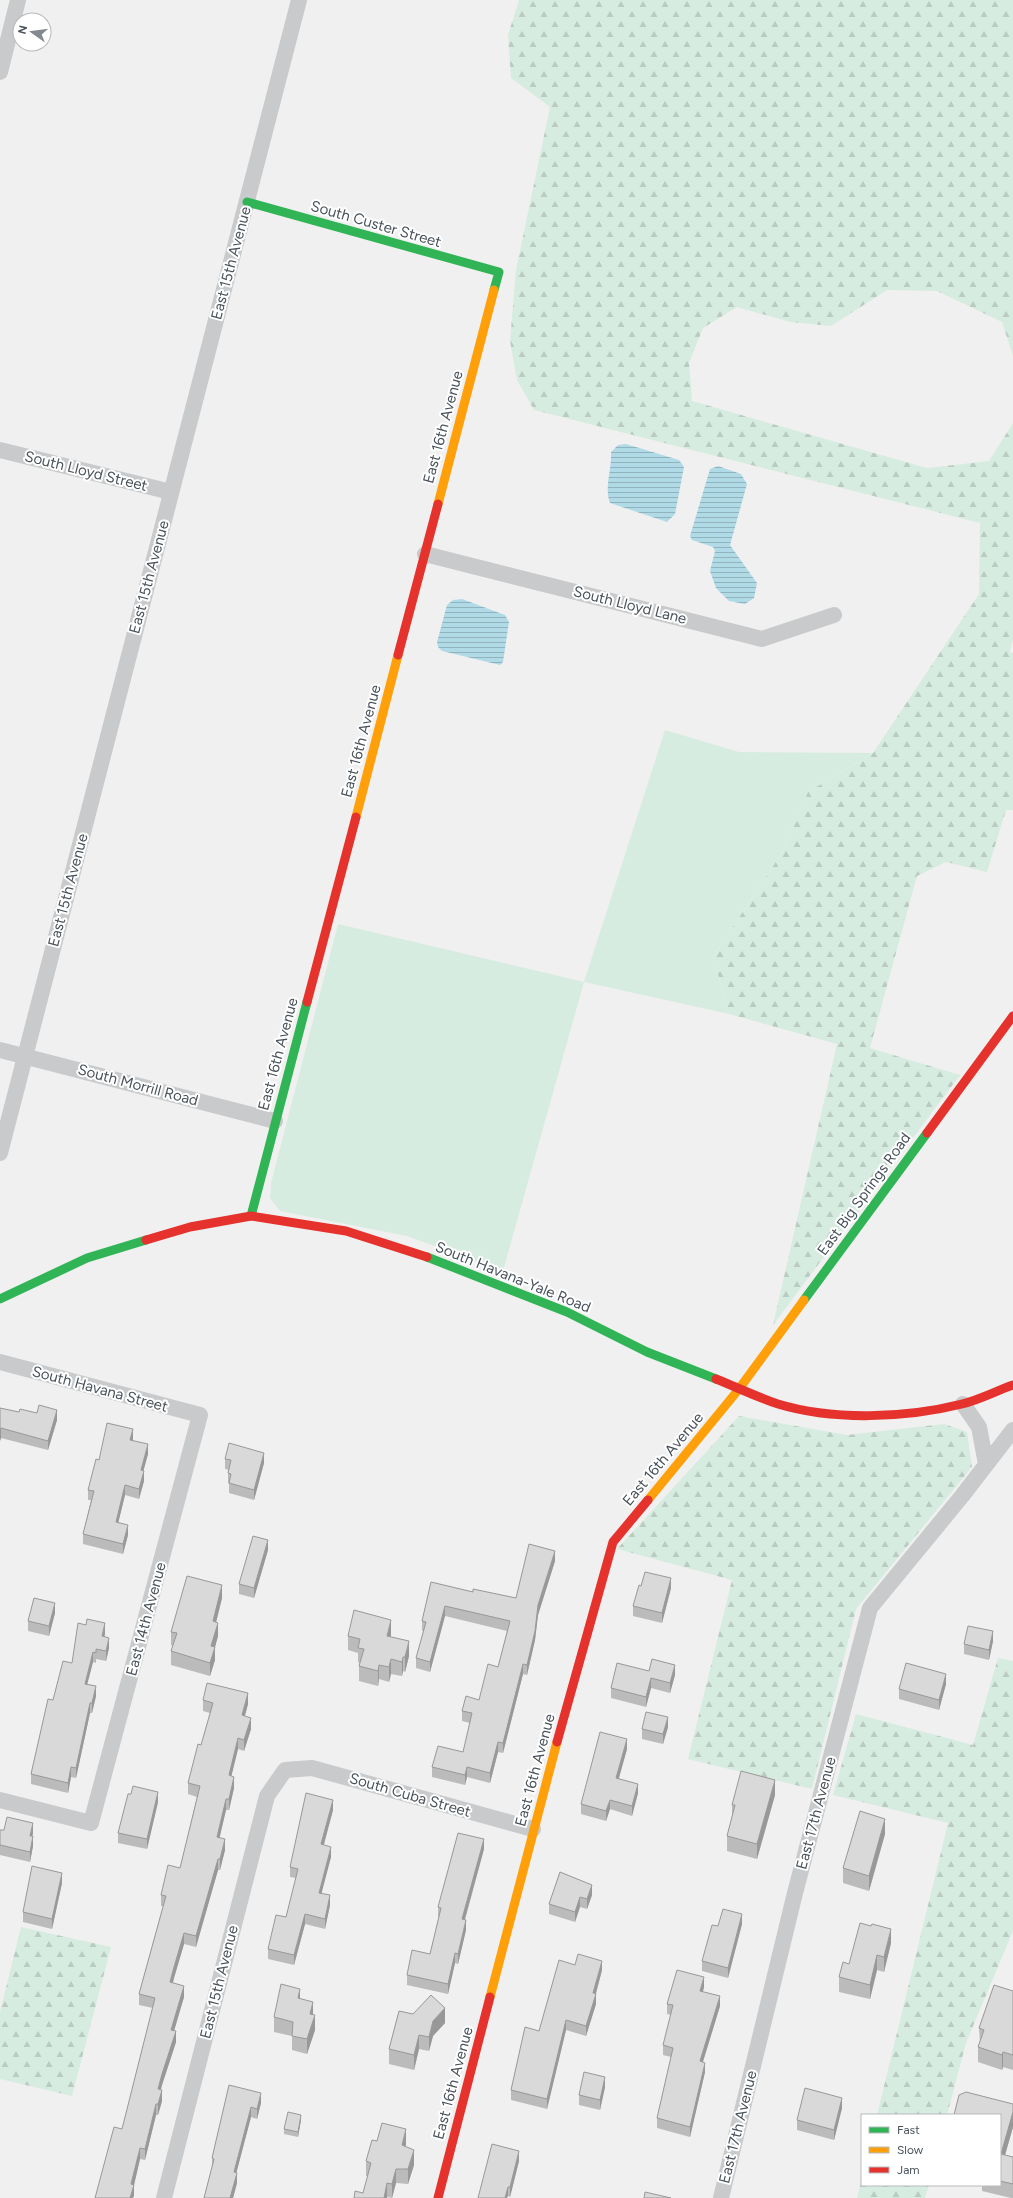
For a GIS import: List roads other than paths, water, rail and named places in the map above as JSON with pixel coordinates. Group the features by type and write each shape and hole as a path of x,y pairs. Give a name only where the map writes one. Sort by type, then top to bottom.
{"street":[{"path":"0,72 18,0"},
{"name":"East 15th Avenue","path":"0,1153 299,0"},
{"name":"South Custer Street","path":"247,202 499,272"},
{"name":"East 16th Avenue","path":"251,1216 499,272"},
{"name":"South Lloyd Street","path":"0,450 171,492"},
{"name":"South Lloyd Lane","path":"424,554 762,639 834,615"},
{"name":"East Big Springs Road","path":"739,1389 1013,1016"},
{"name":"South Morrill Road","path":"0,1050 275,1121"},
{"name":"South Havana-Yale Road","path":"0,1299 87,1258 190,1226 251,1216 346,1231 421,1255 567,1312 647,1352 778,1404 820,1413 875,1415 916,1413 963,1404 1013,1385"},
{"name":"South Havana Street","path":"0,1362 200,1415"},
{"name":"East 16th Avenue","path":"438,2198 533,1829 612,1542 739,1389"},
{"path":"963,1404 979,1427 986,1464"},
{"name":"East 14th Avenue","path":"0,1800 91,1823 200,1415"},
{"name":"East 17th Avenue","path":"721,2198 795,1893 870,1608 1013,1430"},
{"name":"South Cuba Street","path":"285,1770 312,1768 533,1829"},
{"name":"East 15th Avenue","path":"164,2198 267,1796 285,1770"}],"water":[{"path":"626,444 679,460 684,467 675,514 667,522 610,503 608,497 608,485 611,452 618,445"},
{"path":"718,466 741,474 747,484 730,545 757,583 754,598 745,604 729,601 716,588 710,571 715,551 713,547 692,540 690,536 710,469"},
{"path":"462,599 505,615 509,622 503,662 500,665 442,651 438,647 437,642 447,605 453,600"}]}
